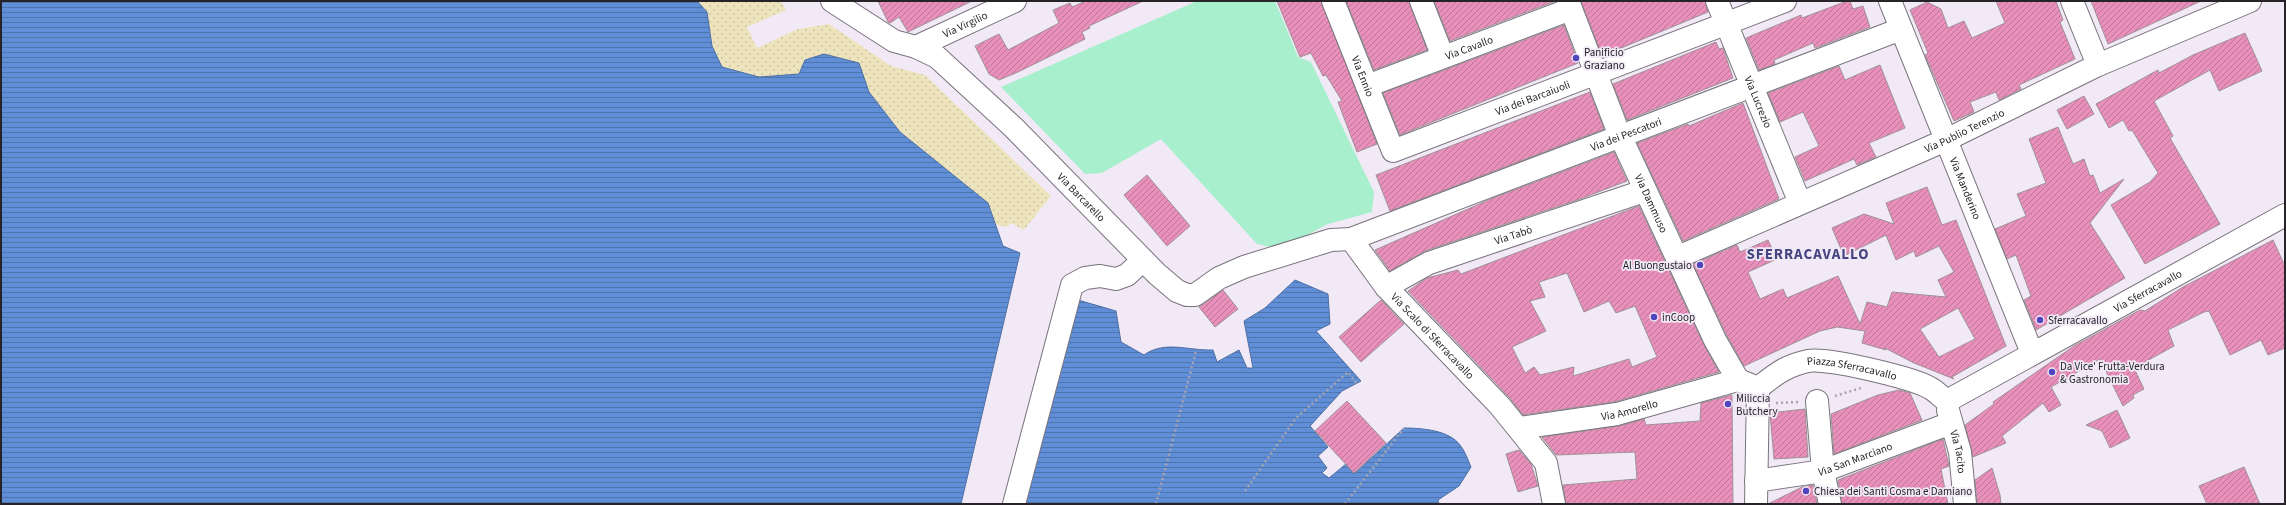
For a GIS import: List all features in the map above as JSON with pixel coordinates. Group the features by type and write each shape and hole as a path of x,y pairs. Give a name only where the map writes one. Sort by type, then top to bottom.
{"street":[{"name":"Via Barcarello","path":"832,1 890,39 902,44 916,47 937,57 960,76 1143,260 1177,291 1187,295 1195,295 1219,278 1244,267 1331,240 1351,239"},
{"name":"Via Virgilio","path":"916,47 1014,1"},
{"name":"Via Ennio","path":"1333,1 1393,151"},
{"path":"1421,1 1443,57"},
{"name":"Via Lucrezio","path":"1717,1 1800,202"},
{"name":"Via dei Barcaiuoli","path":"1393,151 1785,1"},
{"name":"Via Manderino","path":"1890,1 2032,353"},
{"path":"2072,1 2098,65"},
{"name":"Via Publio Terenzio","path":"1678,257 1800,202 1946,140 2098,65 2250,1"},
{"name":"Via Cavallo","path":"1367,86 1443,57 1570,5"},
{"name":"Via Dammuso","path":"1570,5 1620,135 1644,191 1678,257 1714,340 1738,380"},
{"name":"Via dei Pescatori","path":"1351,239 1620,135 1753,87 1901,29"},
{"name":"Via Tabò","path":"1386,286 1428,263 1644,191"},
{"name":"Via Sferracavallo","path":"1947,401 2032,353 2168,281 2285,215"},
{"name":"Via Scalo di Sferracavallo","path":"1351,239 1386,286 1520,428 1546,463 1554,504"},
{"path":"1014,504 1072,285 1084,278 1100,276 1116,279 1127,275 1143,260"},
{"name":"Piazza Sferracavallo","path":"1757,396 1784,368 1810,360 1847,365 1899,377 1930,388 1947,401"},
{"path":"1738,380 1757,396 1756,504"},
{"name":"Via Amorello","path":"1520,428 1617,414 1738,380"},
{"path":"1817,401 1823,471 1830,504"},
{"name":"Via Tacito","path":"1947,401 1951,423 1960,452 1965,504"},
{"name":"Via San Marciano","path":"1756,481 1823,471 1951,423"}],"path":[{"path":"1156,504 1196,351"},
{"path":"1245,491 1296,418 1348,372 1356,383"},
{"path":"1757,396 1817,401 1869,386"},
{"path":"1345,504 1404,428"}],"sand":[{"path":"697,1 781,1 786,10 747,27 757,48 798,29 829,24 891,66 925,75 1051,196 1024,230 1011,223 1006,227 995,224 988,203 900,132 869,92 859,63 800,74 759,77 722,67 712,46 707,12"}],"green space":[{"path":"1197,1 1275,1 1298,57 1311,62 1374,192 1372,212 1328,224 1294,242 1274,248 1257,244 1161,139 1102,173 1085,174 1001,87"}],"water":[{"path":"1,1 697,1 707,12 712,46 722,67 759,77 799,74 805,60 824,54 859,63 869,92 900,132 988,203 1003,246 1020,253 961,504 1,504"},
{"path":"1295,280 1328,294 1330,324 1316,331 1361,381 1342,391 1310,426 1328,447 1318,456 1327,468 1322,473 1329,478 1346,464 1354,474 1404,428 1442,433 1455,440 1460,445 1471,467 1459,486 1438,500 1439,504 1024,504 1078,300 1116,311 1121,342 1144,355 1160,348 1169,347 1213,350 1217,362 1239,350 1247,368 1253,368 1244,321 1265,308"}],"building":[{"path":"878,1 972,1 908,32 899,17 890,23 888,22"},
{"path":"1086,1 1143,1 1089,26 1090,28 1082,32 1085,39 1018,72 999,80 989,74 975,46 999,34 1008,50 1059,23 1053,10 1070,3 1072,7"},
{"path":"1277,1 1321,1 1377,144 1357,152 1338,102 1342,101 1326,75 1323,76 1311,53 1300,57"},
{"path":"1346,1 1409,1 1427,50 1374,70"},
{"path":"1434,1 1556,1 1450,41"},
{"path":"1581,1 1705,1 1708,12 1602,56"},
{"path":"1850,1 1853,9 1863,6 1870,27 1815,48 1813,43 1774,60 1775,64 1759,70 1746,38 1801,15 1802,18"},
{"path":"1996,1 2056,1 2063,20 2060,22 2075,59 2019,85 2021,89 1999,100 1996,92 1970,102 1974,112 1954,121 1925,55 1928,53 1910,10 1927,2 1941,9 1948,28 1964,21 1972,38 2005,23"},
{"path":"2091,1 2201,1 2108,44"},
{"path":"1564,25 1578,63 1400,135 1383,93"},
{"path":"2245,33 2262,71 2219,91 2210,70 2154,101 2173,136 2170,138 2220,224 2145,264 2111,205 2150,182 2158,173 2132,130 2129,131 2123,120 2109,128 2096,104 2158,70 2159,73 2193,55"},
{"path":"1716,42 1719,49 1723,48 1733,78 1627,120 1613,84"},
{"path":"1880,65 1905,128 1869,143 1876,157 1857,165 1854,159 1805,181 1795,157 1819,146 1803,112 1780,122 1768,93 1839,66 1845,80"},
{"path":"1590,92 1604,129 1390,211 1376,175"},
{"path":"2084,96 2094,114 2067,129 2057,110"},
{"path":"1743,103 1779,199 1683,241 1637,143 1688,124 1689,126"},
{"path":"2058,127 2073,164 2084,159 2090,176 2093,175 2100,193 2124,179 2090,223 2125,278 2036,330 2024,300 2031,296 2016,255 2007,259 1995,229 2026,216 2017,194 2046,183 2029,139"},
{"path":"1614,152 1627,181 1580,199 1425,251 1390,271 1375,250 1493,198"},
{"path":"1147,175 1190,226 1167,246 1124,195"},
{"path":"1927,187 1942,225 1956,220 2006,346 1952,377 1954,379 1914,363 1885,348 1886,350 1862,343 1865,331 1837,327 1820,331 1744,366 1726,334 1693,264 1737,245 1740,252 1768,240 1777,259 1748,272 1760,299 1783,289 1787,298 1838,276 1860,324 1867,302 1887,307 1892,292 1946,297 1938,280 1954,272 1939,246 1916,257 1914,251 1896,260 1886,235 1844,256 1832,228 1864,214 1894,224 1886,203","holes":["1958,308 1975,339 1939,357 1920,329"]},
{"path":"1639,206 1704,345 1719,372 1614,402 1523,415 1509,397 1408,291 1427,278 1458,270 1461,274","holes":["1567,273 1584,312 1609,301 1616,313 1635,306 1657,357 1632,367 1629,359 1573,376 1574,367 1540,375 1534,367 1525,373 1512,347 1546,331 1530,301 1545,297 1539,282"]},
{"path":"2273,240 2285,266 2285,348 2268,355 2261,340 2230,355 2209,311 2204,312 2168,330 2174,346 2134,368 2144,389 2133,395 2134,398 2123,406 2100,359 2051,387 2061,405 2049,412 2043,403 2002,436 2006,443 1973,457 1965,425 1994,404 1993,402 2074,346 2140,310 2145,311 2183,287"},
{"path":"1223,290 1238,309 1215,327 1199,307"},
{"path":"1381,300 1404,324 1361,362 1339,337"},
{"path":"1899,390 1910,393 1922,420 1834,454 1831,414 1878,395"},
{"path":"1732,395 1733,504 1566,504 1563,485 1637,479 1635,452 1556,455 1542,437 1619,426 1644,419 1646,425 1700,421 1701,403"},
{"path":"1347,401 1386,443 1354,473 1315,431"},
{"path":"1805,409 1808,457 1774,459 1770,413"},
{"path":"2117,410 2130,438 2110,448 2102,431 2086,425"},
{"path":"1943,439 1949,466 1941,469 1948,504 1842,504 1838,480"},
{"path":"1519,450 1531,464 1538,486 1518,492 1506,454"},
{"path":"2244,467 2260,504 2207,504 2199,486"},
{"path":"1992,468 2000,495 2001,504 1977,504 1975,480"},
{"name":"Chiesa dei Santi Cosma e Damiano","path":"1813,485 1817,504 1768,504 1802,487"}],"place":[{"name":"Panificio Graziano","path":"1576,58"},
{"name":"Al Buongustaio","path":"1700,265"},
{"name":"inCoop","path":"1654,317"},
{"name":"Sferracavallo","path":"2040,320"},
{"name":"Da Vice' Frutta-Verdura & Gastronomia","path":"2052,372"},
{"name":"Miliccia Butchery","path":"1728,404"},
{"name":"Chiesa dei Santi Cosma e Damiano","path":"1806,491"}],"district":[{"name":"SFERRACAVALLO","path":"1808,254"}]}
